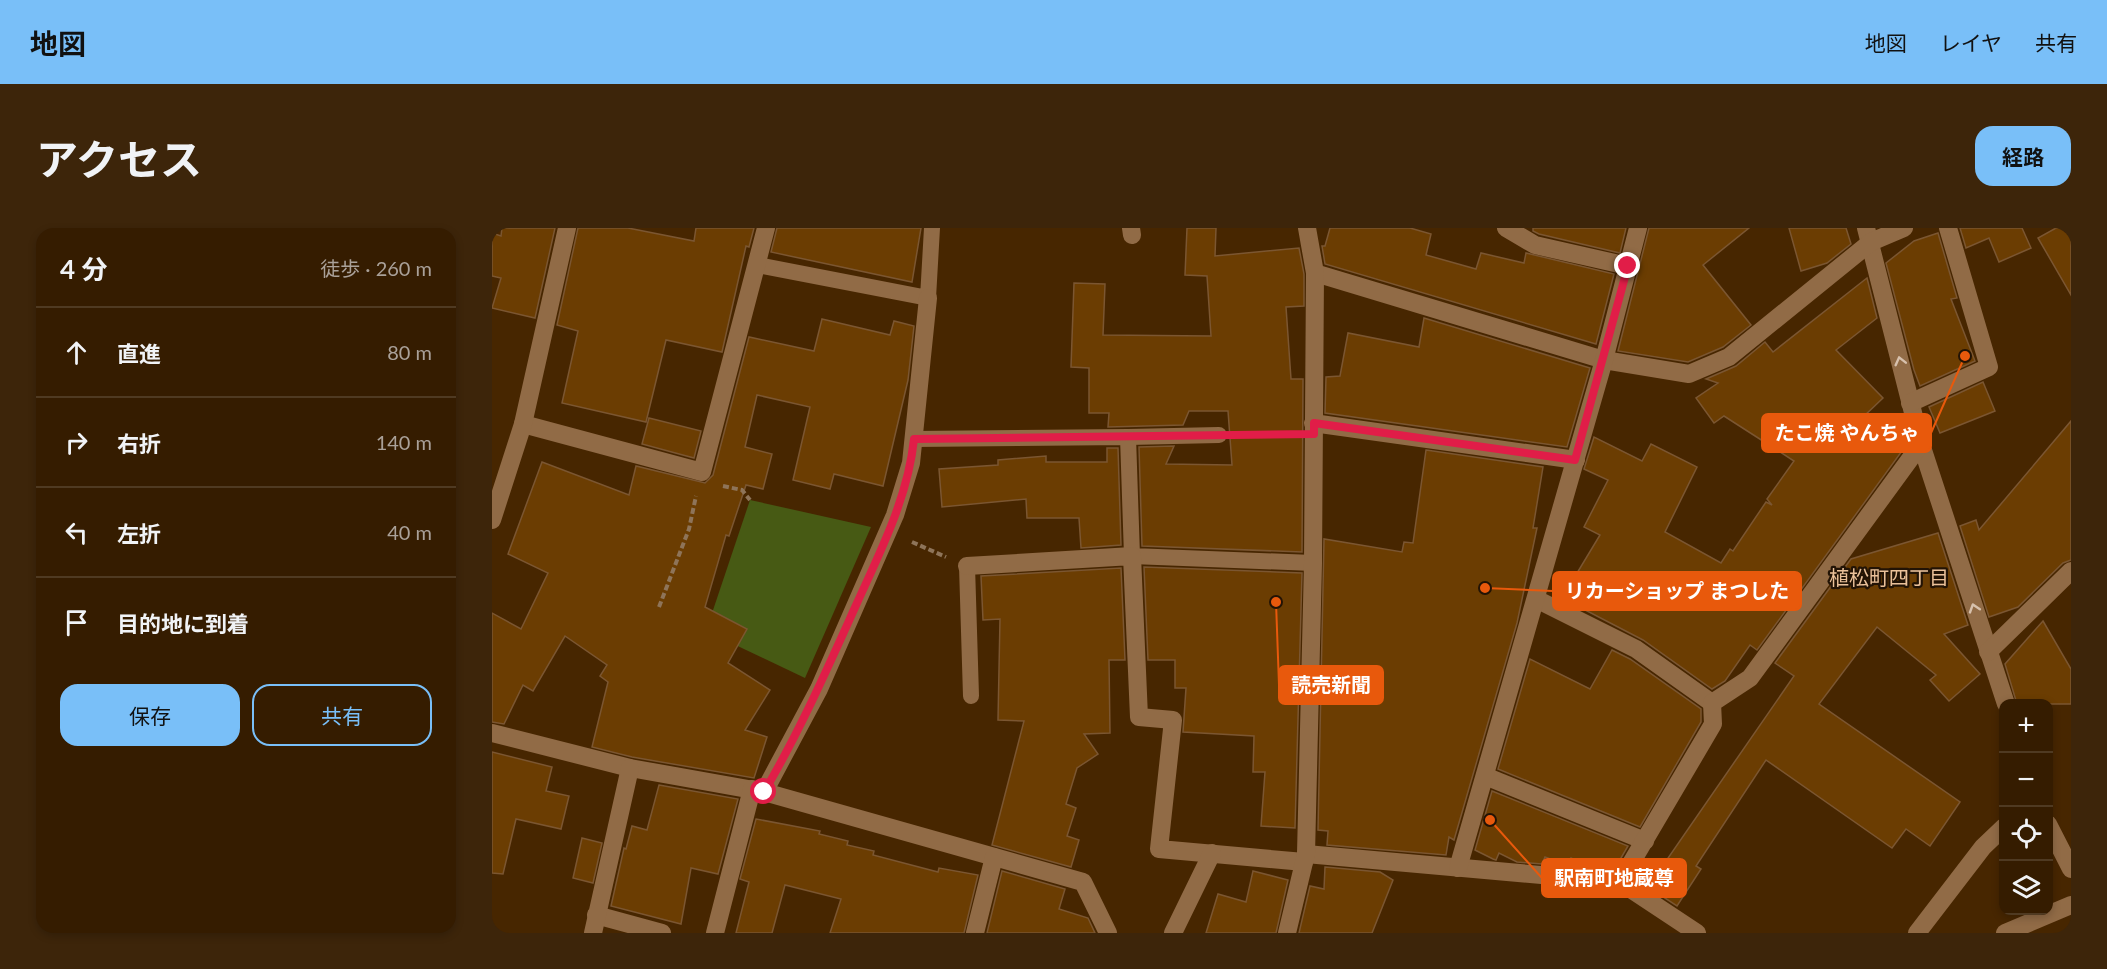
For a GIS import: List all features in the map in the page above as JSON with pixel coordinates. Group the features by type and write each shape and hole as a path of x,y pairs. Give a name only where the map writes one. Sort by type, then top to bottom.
{"street":[{"path":"492,520 523,424 567,228"},
{"path":"523,424 702,472 766,228"},
{"path":"1287,933 1305,858 1313,562 1315,273 1306,228"},
{"path":"1506,228 1536,245 1628,266"},
{"path":"1458,868 1604,360 1638,228"},
{"path":"1315,273 1604,360 1689,374 1729,357 1868,235 1904,228"},
{"path":"1910,403 1989,367 1948,228"},
{"path":"1868,235 1921,444 2004,699"},
{"path":"715,933 758,791 819,689 889,532 911,463 928,298"},
{"path":"1314,429 1575,460"},
{"path":"1712,703 1750,678 1921,444"},
{"path":"968,566 1132,556 1139,717 1173,720 1160,849 1458,868 1620,882 1697,933"},
{"path":"1988,652 2071,571"},
{"path":"1536,599 1636,649 1712,703"},
{"path":"1620,882 1713,724 1712,703"},
{"path":"492,733 630,768 758,791 1083,882 1108,933"},
{"path":"630,768 595,924 662,933"},
{"path":"1485,776 1645,841"},
{"path":"1917,933 1983,848 1999,832"},
{"path":"2053,832 2071,869"},
{"path":"1173,933 1212,854"},
{"path":"975,933 994,856"},
{"path":"2005,933 2071,905"}],"lane":[{"path":"758,265 928,298 932,228"},
{"path":"914,439 1220,435"},
{"path":"1128,437 1132,556 1313,562"},
{"path":"968,566 971,696"}],"path":[{"path":"1220,435 1314,429"},
{"path":"659,607 689,529 702,472"},
{"path":"889,532 968,566"}],"green space":[{"path":"750,500 871,527 805,678 706,631"}],"building":[{"path":"502,228 555,228 535,318 492,308 501,278 492,276 492,233 501,236"},
{"path":"578,228 628,228 694,241 696,228 754,228 749,247 746,246 722,352 666,340 646,422 562,403 578,331 557,325"},
{"path":"777,228 921,228 912,282 771,252"},
{"path":"1187,228 1216,228 1215,256 1299,248 1304,274 1304,306 1286,307 1291,379 1303,379 1302,552 1142,546 1139,447 1174,446 1166,464 1232,465 1228,411 1189,411 1183,425 1108,427 1109,413 1089,413 1089,368 1071,367 1074,283 1105,284 1103,335 1211,336 1207,276 1185,275"},
{"path":"1330,228 1410,228 1431,234 1426,255 1476,269 1481,253 1524,263 1526,253 1614,274 1596,344 1325,264 1322,246 1325,246"},
{"path":"1533,228 1626,228 1620,253 1539,234 1533,231"},
{"path":"1649,228 1749,228 1703,265 1751,325 1723,347 1688,362 1618,351"},
{"path":"1789,228 1846,228 1851,244 1827,263 1801,271"},
{"path":"1960,228 2022,228 2031,248 1999,262 1989,238 1966,248"},
{"path":"2056,228 2071,228 2071,295 2038,238"},
{"path":"1938,233 1957,298 1951,299 1975,361 1920,386 1886,263 1914,241"},
{"path":"1867,278 1877,318 1836,350 1883,398 1860,420 1902,451 1757,650 1750,645 1725,681 1712,689 1643,640 1562,598 1600,535 1584,527 1608,480 1584,469 1594,437 1642,461 1651,444 1697,467 1665,532 1721,563 1730,549 1733,551 1766,502 1772,505 1767,499 1794,461 1724,416 1714,423 1696,398 1718,383 1706,379 1736,366 1765,342 1773,352"},
{"path":"1424,318 1590,368 1567,447 1325,413 1326,377 1340,376 1348,333 1419,347"},
{"path":"822,319 890,335 894,321 914,326 908,380 883,486 834,474 830,489 793,480 810,407 757,395 745,447 772,454 763,489 746,485 729,536 726,535 705,607 747,629 728,663 770,690 745,730 767,737 754,778 632,757 592,747 608,682 600,676 607,665 565,636 533,691 523,685 504,724 492,722 492,613 521,629 548,573 508,554 542,462 629,495 636,466 705,483 713,475 749,337 814,351"},
{"path":"1983,382 1995,411 1940,433 1929,407"},
{"path":"649,418 701,431 694,458 642,444"},
{"path":"2071,421 2071,560 2063,563 2018,607 1989,617 1960,526 1976,520 1979,530"},
{"path":"1107,448 1118,448 1121,545 1081,548 1079,518 1027,518 1026,499 942,507 939,469 998,465 998,460 1046,456 1046,462 1107,462"},
{"path":"1426,450 1543,467 1533,528 1537,528 1517,623 1454,840 1449,837 1446,855 1327,845 1328,831 1318,830 1324,539 1402,552 1404,542 1413,543"},
{"path":"1938,533 1968,625 1944,634 1980,674 1949,701 1930,680 1936,675 1877,627 1819,704 1960,802 1930,846 1906,829 1892,848 1766,760 1696,866 1701,869 1677,906 1648,887 1794,676 1775,663 1851,559"},
{"path":"1144,567 1302,573 1295,828 1261,826 1265,772 1253,772 1254,736 1183,732 1186,688 1175,688 1175,660 1148,660"},
{"path":"1121,568 1125,660 1109,660 1110,733 1084,734 1098,754 1077,768 1066,804 1076,808 1067,836 1079,840 1071,867 992,845 1024,721 998,720 1000,619 983,620 981,576"},
{"path":"2043,621 2071,669 2071,704 2053,704 2053,699 2016,699 2005,664"},
{"path":"1612,650 1630,659 1701,709 1701,722 1640,827 1498,769 1530,659 1590,689"},
{"path":"492,752 552,767 546,791 569,796 561,829 516,819 503,874 492,873"},
{"path":"659,785 738,799 718,874 691,868 681,924 611,906 624,848 626,849 632,826 647,830"},
{"path":"1492,791 1628,846 1614,870 1594,868 1571,858 1568,866 1545,857 1542,864 1517,862 1499,853 1496,860 1493,859 1475,850"},
{"path":"756,819 820,831 819,834 848,841 847,845 874,851 873,855 938,872 939,868 978,875 964,933 830,933 841,899 785,885 772,933 736,933 749,882 740,879"},
{"path":"582,838 602,843 593,883 573,878"},
{"path":"1325,867 1380,872 1393,880 1372,933 1299,933 1310,886 1324,889"},
{"path":"1002,871 1065,889 1059,909 1088,918 1095,933 987,933"},
{"path":"1253,871 1288,880 1276,933 1206,933 1218,894 1246,902"}],"place":[{"name":"たこ焼 やんちゃ","path":"1965,356"},
{"name":"リカーショップ まつした","path":"1485,588"},
{"name":"読売新聞","path":"1276,602"},
{"name":"駅南町地蔵尊","path":"1490,820"}],"district":[{"name":"植松町四丁目","path":"1889,577"}],"route":[{"path":"764,792 787,753 819,689 889,532 911,463 914,439 1314,434 1314,423 1575,460 1628,266"}]}
